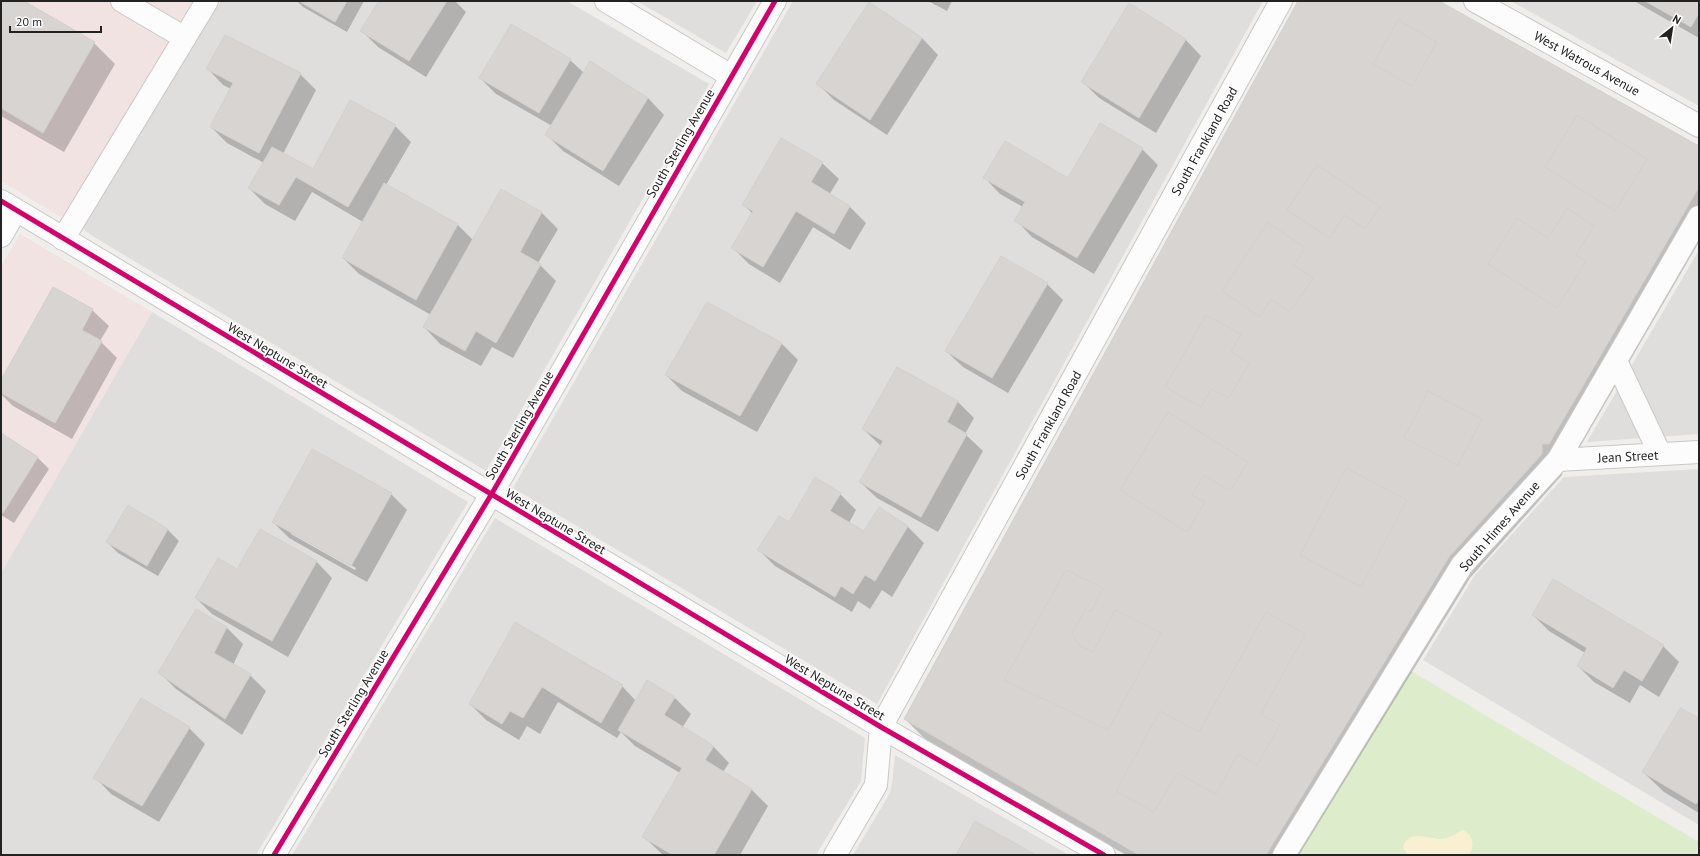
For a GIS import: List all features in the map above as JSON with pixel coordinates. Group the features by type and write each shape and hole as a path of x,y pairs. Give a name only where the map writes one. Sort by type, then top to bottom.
{"street":[{"path":"122,1 185,38"},
{"path":"63,239 207,1"},
{"path":"606,1 731,76"},
{"name":"South Sterling Avenue","path":"274,855 491,495 775,1"},
{"name":"South Frankland Road","path":"835,855 876,785 882,728 1281,1"},
{"name":"West Watrous Avenue","path":"1475,1 1699,126"},
{"path":"1,236 9,206"},
{"name":"West Neptune Street","path":"9,206 882,728 1104,855"},
{"name":"South Himes Avenue","path":"1284,855 1462,565 1558,460 1699,218"},
{"path":"1616,361 1660,454"},
{"name":"Jean Street","path":"1558,460 1699,452"}],"shaded area":[{"path":"1,1 221,1 72,219 94,237 1,181"},
{"path":"221,1 567,1 709,84 486,471 94,237 72,220"},
{"path":"637,1 757,1 726,53"},
{"path":"793,1 1263,1 877,704 513,488"},
{"path":"1511,1 1699,1 1699,106"},
{"path":"20,234 152,312 1,573 1,266"},
{"path":"1699,250 1699,434 1587,442"},
{"path":"152,312 468,502 256,855 1,855 1,573"},
{"path":"1699,469 1699,825 1423,660 1475,575 1564,477"},
{"path":"495,518 865,738 861,781 816,855 292,855"},
{"path":"895,755 1069,855 853,855 890,793"}],"green space":[{"path":"1401,665 1699,842 1699,855 1282,855"}],"sand":[{"path":"1462,830 1469,834 1473,844 1469,855 1408,855 1403,848 1405,842 1414,836 1444,839"}],"building":[{"path":"1,1 24,1 95,42 43,133 1,108"},
{"path":"299,1 347,1 335,22"},
{"path":"379,1 447,1 409,61 360,31"},
{"path":"1298,1 1439,1 1699,146 1699,187 1549,444 1542,444 1542,454 1449,557 1266,855 1139,855 904,719"},
{"path":"1645,1 1699,1 1699,13 1691,27"},
{"path":"869,2 922,38 870,120 816,84"},
{"path":"1129,3 1186,39 1139,118 1081,82"},
{"path":"1398,20 1437,42 1412,86 1373,64"},
{"path":"511,24 571,59 539,113 479,78"},
{"path":"225,35 301,73 259,153 210,127 233,83 206,69"},
{"path":"590,61 648,98 603,171 545,135"},
{"path":"350,100 396,125 348,207 296,177 279,205 248,188 272,147 313,169"},
{"path":"1577,115 1647,159 1615,211 1545,167"},
{"path":"1100,123 1143,148 1077,258 1014,221 1025,202 983,178 1005,141 1068,178"},
{"path":"781,138 823,162 811,182 850,206 834,234 796,211 763,267 731,248 753,211 742,205"},
{"path":"1317,165 1380,207 1365,229 1344,215 1330,238 1287,210"},
{"path":"384,183 458,224 416,300 342,258"},
{"path":"501,189 542,212 520,252 541,264 496,343 476,331 465,351 423,327"},
{"path":"1567,208 1594,226 1576,255 1586,261 1557,308 1488,264 1517,218 1548,238"},
{"path":"1268,222 1305,248 1294,265 1313,278 1290,312 1271,299 1260,317 1222,291"},
{"path":"1001,256 1048,283 992,378 945,351"},
{"path":"53,287 93,309 82,330 102,341 55,423 1,393 1,380"},
{"path":"707,302 782,343 740,416 665,375"},
{"path":"1206,315 1241,334 1231,352 1249,363 1229,398 1211,389 1201,407 1165,387"},
{"path":"897,367 958,401 947,422 967,434 921,517 859,482 883,441 862,429"},
{"path":"1428,391 1482,419 1458,465 1404,438"},
{"path":"1168,412 1248,462 1230,491 1204,475 1192,495 1205,502 1187,532 1120,490"},
{"path":"1,433 38,457 3,513 1,512"},
{"path":"312,449 392,493 351,566 272,522"},
{"path":"1346,468 1407,500 1361,587 1300,555"},
{"path":"815,477 841,493 830,511 864,531 879,507 908,526 875,581 865,575 853,594 841,586 835,597 757,550 779,516 789,522"},
{"path":"128,505 168,529 147,566 106,542"},
{"path":"260,529 317,561 272,641 195,598 218,558 237,569"},
{"path":"1066,570 1103,588 1091,612 1085,609 1072,634 1080,646 1093,652 1115,610 1161,633 1108,730 1004,680"},
{"path":"1553,579 1664,645 1642,681 1624,670 1613,688 1577,666 1587,648 1532,615"},
{"path":"196,609 227,627 214,653 251,674 225,719 158,673"},
{"path":"1266,612 1305,634 1261,714 1280,725 1257,765 1238,754 1216,794 1177,773 1154,812 1116,791 1160,711 1199,732"},
{"path":"515,622 623,685 601,723 542,687 523,718 510,711 502,724 469,704"},
{"path":"647,680 675,697 664,715 714,746 705,760 752,789 714,855 673,855 642,837 682,768 618,730"},
{"path":"141,698 190,727 142,806 93,778"},
{"path":"1680,708 1699,718 1699,799 1696,804 1642,772"},
{"path":"975,821 1036,855 956,855"}],"cycle path":[{"path":"274,855 491,495 775,1"},
{"path":"1,201 881,727 1104,855"}]}
